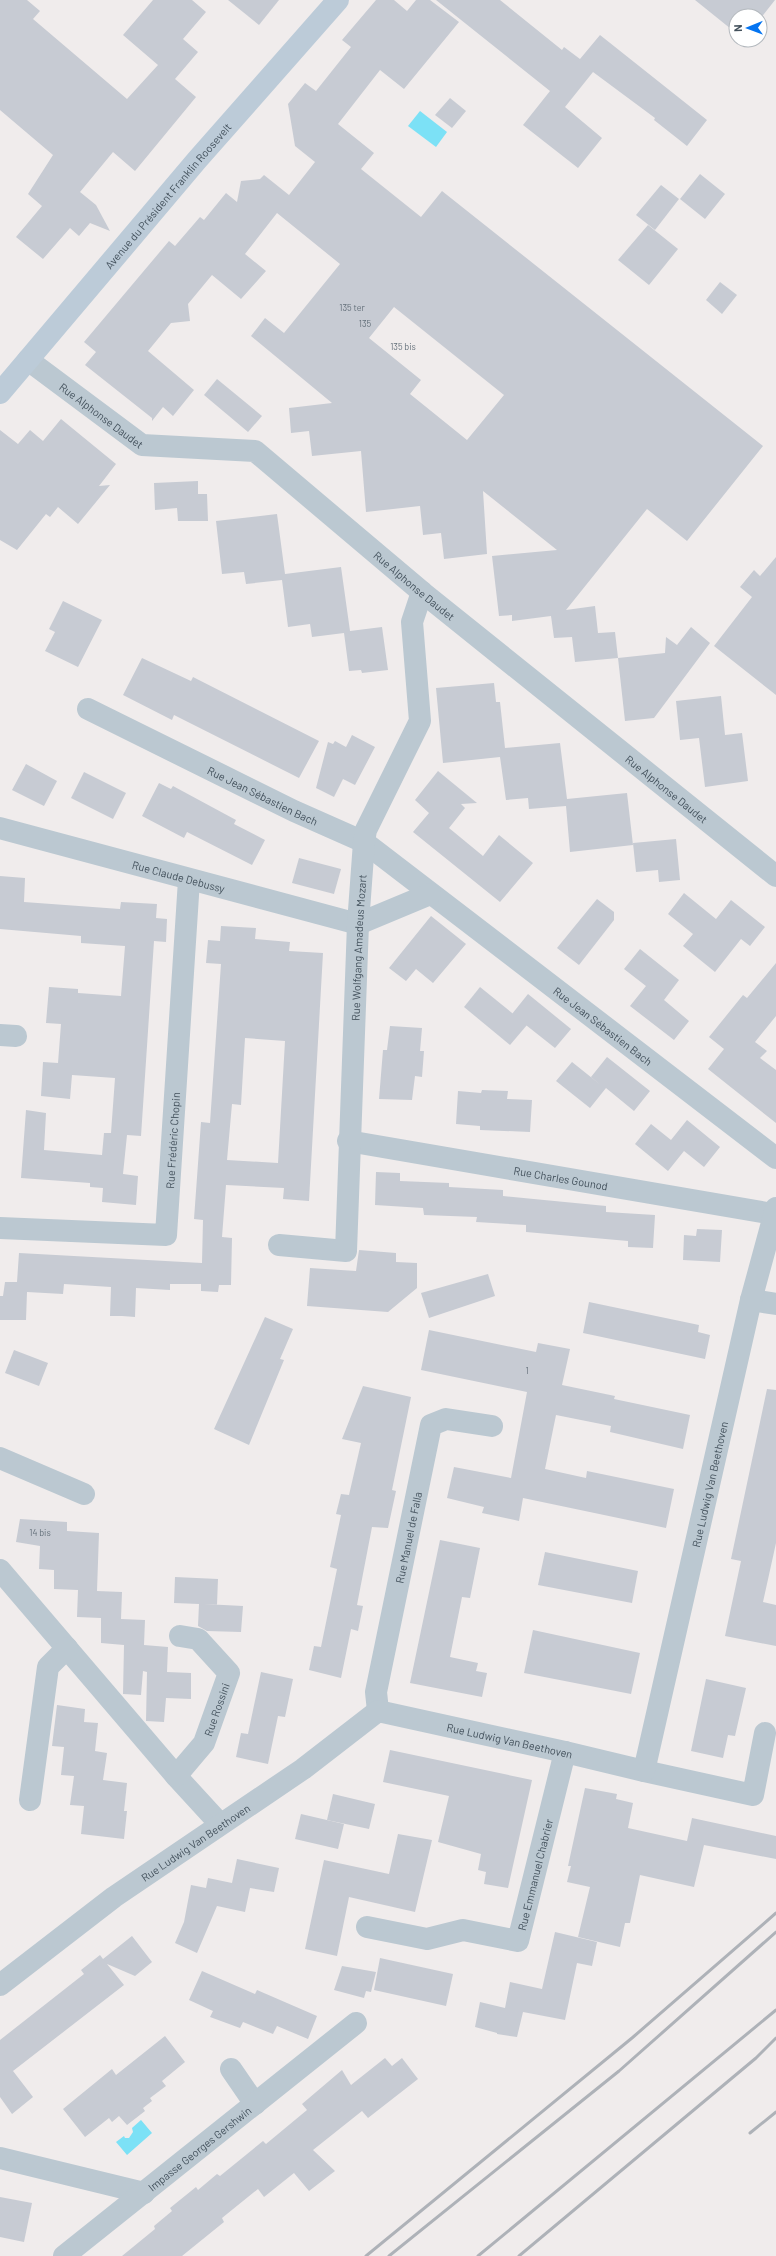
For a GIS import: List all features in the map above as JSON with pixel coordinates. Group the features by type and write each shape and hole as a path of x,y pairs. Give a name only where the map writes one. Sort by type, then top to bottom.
{"main road":[{"name":"Avenue du Président Franklin Roosevelt","path":"0,393 197,160 338,0"}],"street":[{"name":"Rue Alphonse Daudet","path":"28,360 142,445 255,451 422,592 776,876"},
{"name":"Rue Wolfgang Amadeus Mozart","path":"279,1245 346,1251 348,1141 358,924 364,842 366,830 420,721 412,622 422,592"},
{"name":"Rue Jean Sébastien Bach","path":"88,709 294,811 364,842 776,1158"},
{"name":"Rue Claude Debussy","path":"0,828 189,880 358,924"},
{"name":"Rue Frédéric Chopin","path":"0,1228 166,1235 189,880"},
{"path":"358,924 430,894"},
{"name":"Rue Charles Gounod","path":"348,1141 774,1211"},
{"name":"Rue Ludwig Van Beethoven","path":"0,1985 114,1897 303,1769 378,1711 566,1752 644,1771 749,1309 774,1211"},
{"path":"749,1309 776,1304"},
{"name":"Rue Manuel de Falla","path":"378,1711 376,1692 431,1425 446,1419 492,1426"},
{"path":"0,1458 84,1494"},
{"path":"0,1570 176,1776 220,1824"},
{"name":"Rue Rossini","path":"176,1776 204,1742 229,1673 198,1639 180,1636"},
{"path":"30,1800 48,1667 68,1648"},
{"path":"644,1771 753,1795 765,1733"},
{"name":"Rue Emmanuel Chabrier","path":"367,1927 427,1939 463,1930 518,1941 566,1752"},
{"name":"Impasse Georges Gershwin","path":"64,2256 356,2023"},
{"name":"Impasse Georges Gershwin","path":"231,2069 255,2104"},
{"name":"Impasse Georges Gershwin","path":"0,2158 144,2193"}],"water":[{"path":"420,111 447,132 436,147 408,126"},
{"path":"141,2120 152,2133 127,2155 116,2142 124,2136 125,2138 129,2138 133,2132 132,2128"}],"building":[{"path":"0,0 27,0 40,11 33,19 127,99 158,65 123,35 153,0 192,0 206,12 183,39 198,52 175,79 196,97 135,171 113,152 80,192 96,205 110,231 90,223 79,236 70,228 43,259 16,237 42,206 28,194 53,155 0,110"},
{"path":"228,0 279,0 259,25"},
{"path":"376,0 394,0 407,11 416,0 430,0 459,22 404,89 380,70 338,124 374,153 361,169 421,217 442,191 763,446 687,541 647,509 566,610 595,606 598,633 615,632 618,658 575,662 572,637 554,638 551,616 512,621 512,615 499,616 492,556 557,550 483,491 487,554 444,559 441,533 423,535 420,506 366,512 361,451 312,456 309,431 291,433 289,408 332,403 251,336 265,318 284,333 340,264 277,213 245,254 266,271 241,299 212,275 188,304 190,321 171,323 148,351 194,390 173,416 163,407 152,421 152,418 85,365 96,352 84,342 169,241 175,246 200,217 204,220 226,193 237,202 241,181 260,179 264,175 289,195 315,162 295,146 288,104 305,83 316,91 351,47 342,40","holes":["394,307 504,395 467,440 410,394 421,380 369,338"]},
{"path":"436,0 500,0 562,50 564,47 580,59 600,35 707,120 687,146 654,120 655,118 593,72 565,107 602,138 578,168 523,125 550,91"},
{"path":"695,0 775,0 768,9 728,8 728,27"},
{"path":"450,98 466,111 452,128 435,115"},
{"path":"700,174 725,194 705,219 680,199"},
{"path":"661,185 679,199 655,230 636,215"},
{"path":"648,225 678,249 649,285 618,260"},
{"path":"720,282 737,295 722,314 706,300"},
{"path":"217,379 262,416 248,432 204,395"},
{"path":"61,419 116,464 99,486 110,485 78,524 58,507 50,517 46,514 17,550 0,540 0,430 18,444 30,430 43,441"},
{"path":"198,481 198,494 207,494 208,521 178,521 177,508 155,510 154,483"},
{"path":"277,514 285,574 341,567 350,631 382,627 388,670 362,673 361,670 349,671 344,633 312,637 310,624 288,627 282,580 246,584 244,572 222,574 216,521"},
{"path":"776,557 776,695 714,646 752,597 740,587 754,570 760,576"},
{"path":"63,601 102,620 78,667 45,651 55,632 49,629"},
{"path":"691,627 710,643 654,718 625,721 618,658 665,653 666,637 677,645"},
{"path":"142,658 191,681 193,677 319,741 299,778 174,715 172,720 123,695"},
{"path":"494,683 496,702 500,702 505,748 560,743 567,799 627,793 633,845 570,852 566,806 529,809 528,798 506,800 500,757 443,763 436,688"},
{"path":"721,696 725,735 742,733 748,781 705,787 699,738 680,740 676,701"},
{"path":"352,735 375,747 355,785 343,779 334,797 316,788 328,742 333,744 335,741 346,747"},
{"path":"26,764 57,781 44,806 12,790"},
{"path":"438,771 477,803 461,804 465,808 449,828 483,856 499,835 533,863 500,902 413,832 429,813 415,800"},
{"path":"84,772 126,793 113,819 71,798"},
{"path":"159,783 171,789 173,786 236,820 234,824 265,840 252,865 187,832 184,838 142,816"},
{"path":"676,839 680,880 659,882 658,870 636,872 633,843"},
{"path":"299,858 341,869 334,894 292,883"},
{"path":"0,876 25,878 24,902 120,909 121,902 157,904 156,918 167,919 166,942 154,941 141,1136 127,1135 123,1174 138,1176 136,1205 102,1202 103,1188 90,1187 90,1183 21,1178 26,1110 46,1113 44,1150 102,1155 104,1133 111,1133 115,1078 72,1075 70,1099 41,1096 43,1062 58,1063 61,1024 46,1023 49,987 78,989 78,993 121,996 125,946 81,943 81,936 0,929"},
{"path":"684,893 716,919 731,900 765,927 750,946 741,939 715,972 683,946 693,934 668,914"},
{"path":"597,899 614,912 614,920 579,965 557,948"},
{"path":"431,916 466,944 433,983 416,969 406,981 389,968"},
{"path":"221,926 256,928 255,939 290,942 289,951 323,953 309,1201 283,1199 284,1188 226,1185 222,1237 232,1238 231,1285 219,1285 218,1292 201,1291 201,1284 170,1284 170,1290 136,1288 135,1317 110,1316 111,1287 64,1284 63,1294 27,1292 26,1320 0,1320 0,1296 3,1296 5,1282 17,1282 19,1253 202,1263 203,1220 194,1219 201,1122 210,1123 221,964 206,963 208,940 220,941","holes":["245,1038 285,1041 278,1163 227,1160 232,1104 241,1105"]},
{"path":"640,949 679,980 664,1000 689,1021 674,1040 630,1006 646,986 624,969"},
{"path":"776,963 776,1016 755,1042 767,1051 760,1058 776,1070 776,1123 708,1069 724,1049 709,1037 743,995 747,998"},
{"path":"480,987 527,1025 510,1045 464,1007"},
{"path":"528,994 571,1029 555,1048 512,1014"},
{"path":"390,1026 422,1028 420,1051 424,1051 422,1077 415,1076 412,1100 379,1099 383,1050 387,1050"},
{"path":"607,1057 650,1091 634,1111 606,1088 590,1108 556,1081 572,1062 602,1086 591,1077"},
{"path":"482,1090 508,1091 507,1099 532,1100 530,1132 480,1130 480,1126 456,1124 458,1091 481,1093"},
{"path":"687,1120 720,1147 704,1167 684,1151 668,1171 635,1144 651,1124 671,1140"},
{"path":"376,1172 400,1173 400,1181 449,1183 449,1187 503,1190 503,1196 606,1206 606,1212 655,1215 653,1248 628,1247 628,1241 526,1232 526,1225 476,1222 477,1217 424,1215 423,1208 375,1205"},
{"path":"697,1229 722,1230 720,1262 683,1260 684,1235 696,1236"},
{"path":"359,1250 396,1253 396,1262 417,1263 417,1288 388,1312 307,1306 310,1268 356,1271"},
{"path":"488,1274 495,1296 429,1318 421,1293"},
{"path":"589,1302 699,1325 698,1332 710,1335 705,1359 583,1333"},
{"path":"265,1317 293,1329 280,1359 284,1360 249,1445 214,1429"},
{"path":"429,1330 536,1352 538,1343 570,1349 562,1385 615,1396 614,1399 690,1415 683,1449 610,1432 611,1426 556,1415 545,1469 586,1478 587,1471 674,1489 666,1528 523,1498 519,1521 482,1513 484,1507 447,1498 454,1467 511,1478 527,1392 421,1370"},
{"path":"14,1350 48,1363 39,1386 5,1373"},
{"path":"363,1386 411,1397 392,1490 396,1491 388,1528 372,1527 357,1605 363,1606 358,1631 351,1629 341,1678 309,1670 314,1646 321,1647 337,1569 330,1567 341,1515 336,1514 341,1494 349,1495 361,1443 342,1439"},
{"path":"767,1389 776,1390 776,1543 763,1602 776,1605 776,1646 725,1636 741,1561 731,1559"},
{"path":"20,1519 67,1522 67,1531 99,1533 97,1591 122,1592 121,1619 145,1620 144,1645 168,1647 167,1672 191,1673 191,1699 166,1698 164,1722 146,1721 147,1672 143,1671 141,1695 123,1694 124,1645 101,1643 101,1618 77,1617 78,1590 54,1589 54,1570 39,1569 40,1546 16,1542"},
{"path":"440,1540 480,1548 470,1598 462,1597 450,1657 478,1663 476,1671 487,1673 482,1697 410,1683"},
{"path":"545,1552 638,1571 632,1603 538,1585"},
{"path":"175,1577 218,1579 217,1605 243,1606 241,1632 207,1631 198,1626 199,1604 174,1603"},
{"path":"533,1630 640,1653 631,1694 524,1673"},
{"path":"261,1672 293,1679 285,1717 278,1716 268,1764 236,1757 241,1733 248,1734"},
{"path":"706,1679 746,1688 735,1736 728,1735 723,1758 691,1751"},
{"path":"57,1705 85,1709 84,1722 98,1723 95,1751 107,1753 103,1780 127,1783 124,1811 127,1811 124,1839 81,1834 84,1806 70,1805 74,1776 61,1775 64,1747 52,1746"},
{"path":"390,1750 532,1780 508,1888 484,1884 486,1872 478,1870 481,1854 438,1842 449,1796 383,1782"},
{"path":"585,1788 617,1794 616,1799 633,1803 628,1828 687,1841 692,1818 776,1836 776,1859 704,1845 694,1887 640,1875 630,1923 625,1923 620,1947 578,1937 590,1887 567,1882 571,1866 568,1866"},
{"path":"333,1794 375,1804 369,1829 327,1820"},
{"path":"301,1814 344,1824 338,1849 295,1839"},
{"path":"398,1834 432,1840 415,1912 349,1897 337,1956 305,1949 324,1860 389,1874"},
{"path":"237,1859 279,1868 274,1892 250,1888 245,1912 217,1906 197,1953 175,1943 184,1922 191,1885 206,1888 208,1878 232,1883"},
{"path":"555,1932 597,1942 592,1966 577,1963 565,2020 523,2012 517,2037 497,2034 475,2027 480,2002 505,2008 510,1982 542,1989"},
{"path":"132,1936 152,1962 135,1976 107,1964 124,1985 13,2071 33,2097 12,2114 0,2097 0,2040 84,1974 81,1970 100,1955 103,1959"},
{"path":"380,1958 453,1974 446,2006 374,1990"},
{"path":"342,1966 376,1972 371,1992 366,1991 364,1998 334,1990"},
{"path":"202,1971 255,1994 257,1990 317,2016 308,2039 277,2026 273,2034 243,2022 240,2028 210,2017 213,2011 189,2000"},
{"path":"165,2036 185,2062 162,2081 166,2086 150,2098 152,2101 143,2108 145,2111 127,2125 119,2116 112,2122 109,2118 85,2137 63,2109 112,2069 116,2075"},
{"path":"385,2058 392,2066 402,2058 418,2079 368,2118 362,2111 313,2150 335,2171 309,2191 294,2173 264,2197 258,2189 222,2218 224,2222 182,2256 122,2256 155,2229 154,2226 172,2211 170,2208 196,2187 198,2190 217,2174 220,2176 263,2141 266,2144 307,2110 302,2104 342,2070 351,2085"},
{"path":"0,2197 32,2203 24,2242 0,2237"}],"railway":[{"path":"366,2256 632,2038 776,1913"},
{"path":"389,2256 619,2071 776,1932"},
{"path":"478,2256 776,2010"},
{"path":"519,2256 756,2058 776,2038"},
{"path":"750,2133 776,2112"}]}
